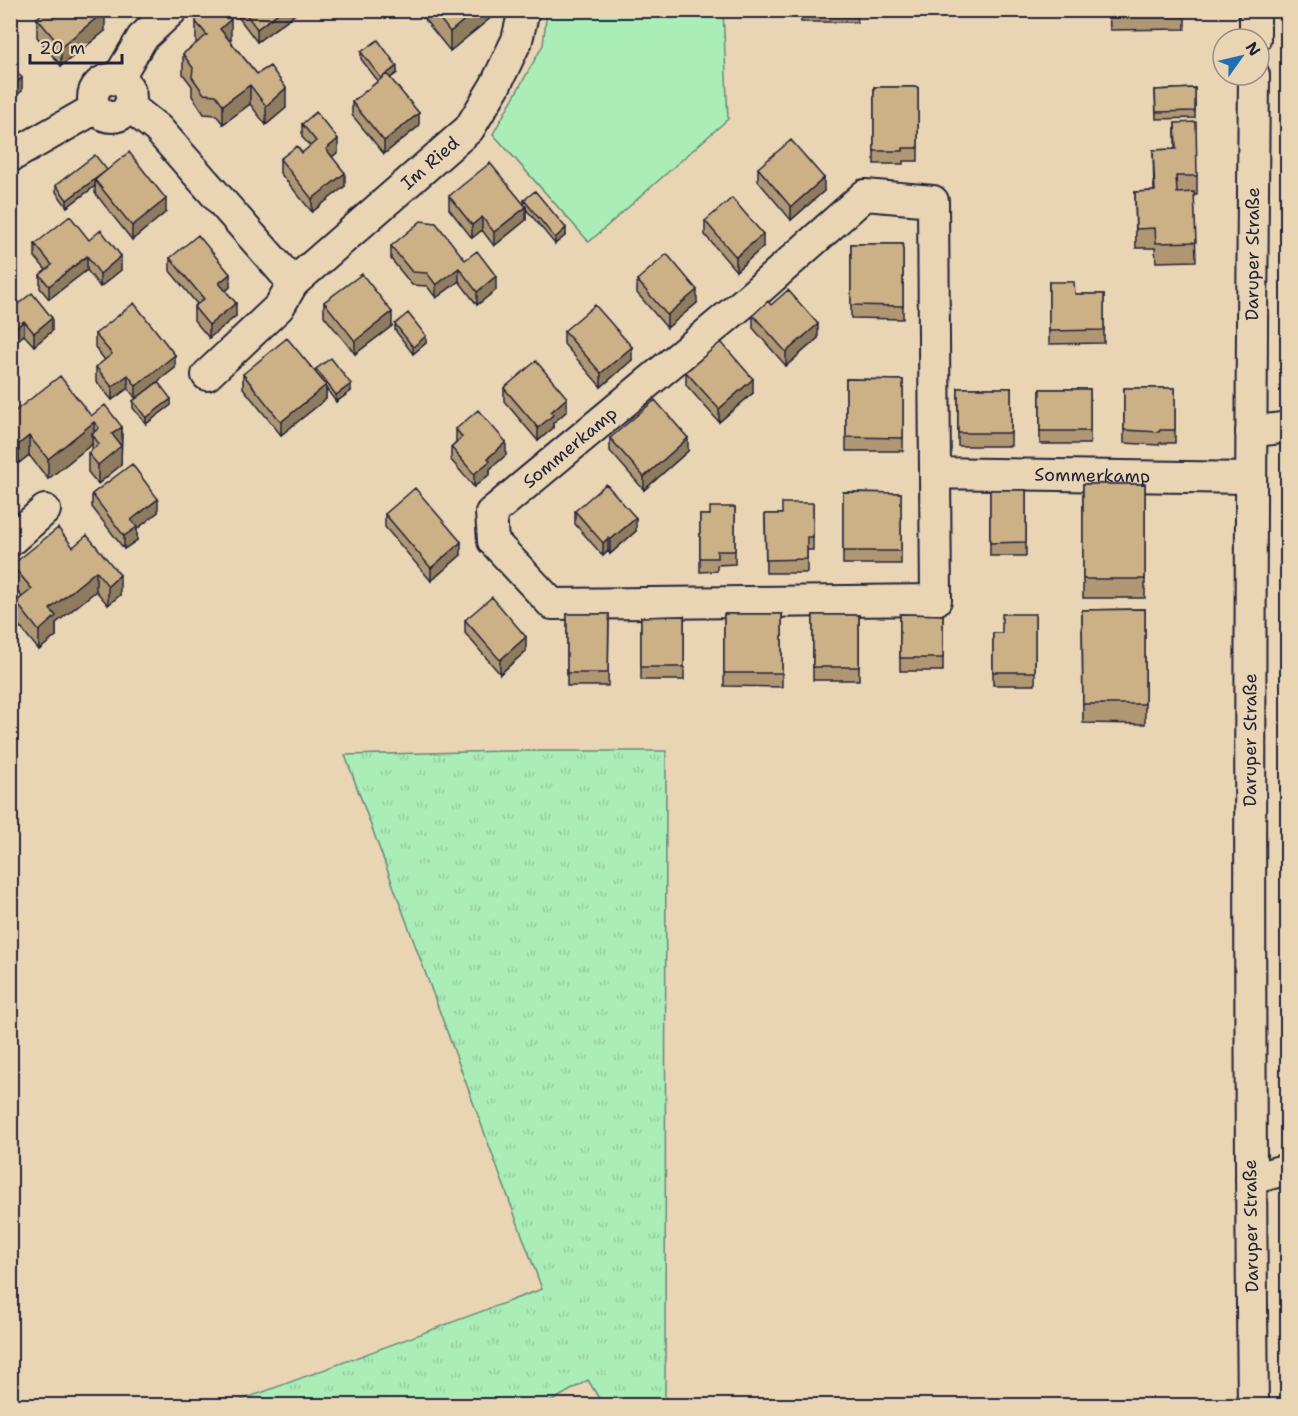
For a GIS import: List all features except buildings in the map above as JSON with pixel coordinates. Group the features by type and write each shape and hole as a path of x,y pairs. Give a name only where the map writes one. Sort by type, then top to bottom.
{"street":[{"path":"10,157 96,108 101,114 110,117 118,117 125,112 123,93 142,38 172,10"},
{"name":"Im Ried","path":"207,375 279,307 292,283 469,129 509,58 517,40 524,10"},
{"path":"1254,27 1255,10"},
{"name":"Daruper Straße","path":"1253,1406 1249,1028 1250,478 1254,87"},
{"path":"123,93 158,129 292,283"},
{"name":"Sommerkamp","path":"865,195 933,201 936,335 935,472 936,600 552,604 493,541 491,513 746,301 865,195"},
{"path":"1251,432 1287,427"},
{"name":"Sommerkamp","path":"935,472 1250,478"},
{"path":"10,541 45,510"},
{"path":"1251,1179 1287,1169"}],"green space":[{"path":"547,11 723,11 728,119 589,242 493,134 543,45"},
{"path":"506,751 666,751 665,1405 603,1405 588,1380 545,1405 228,1405 542,1289 345,755"}]}
